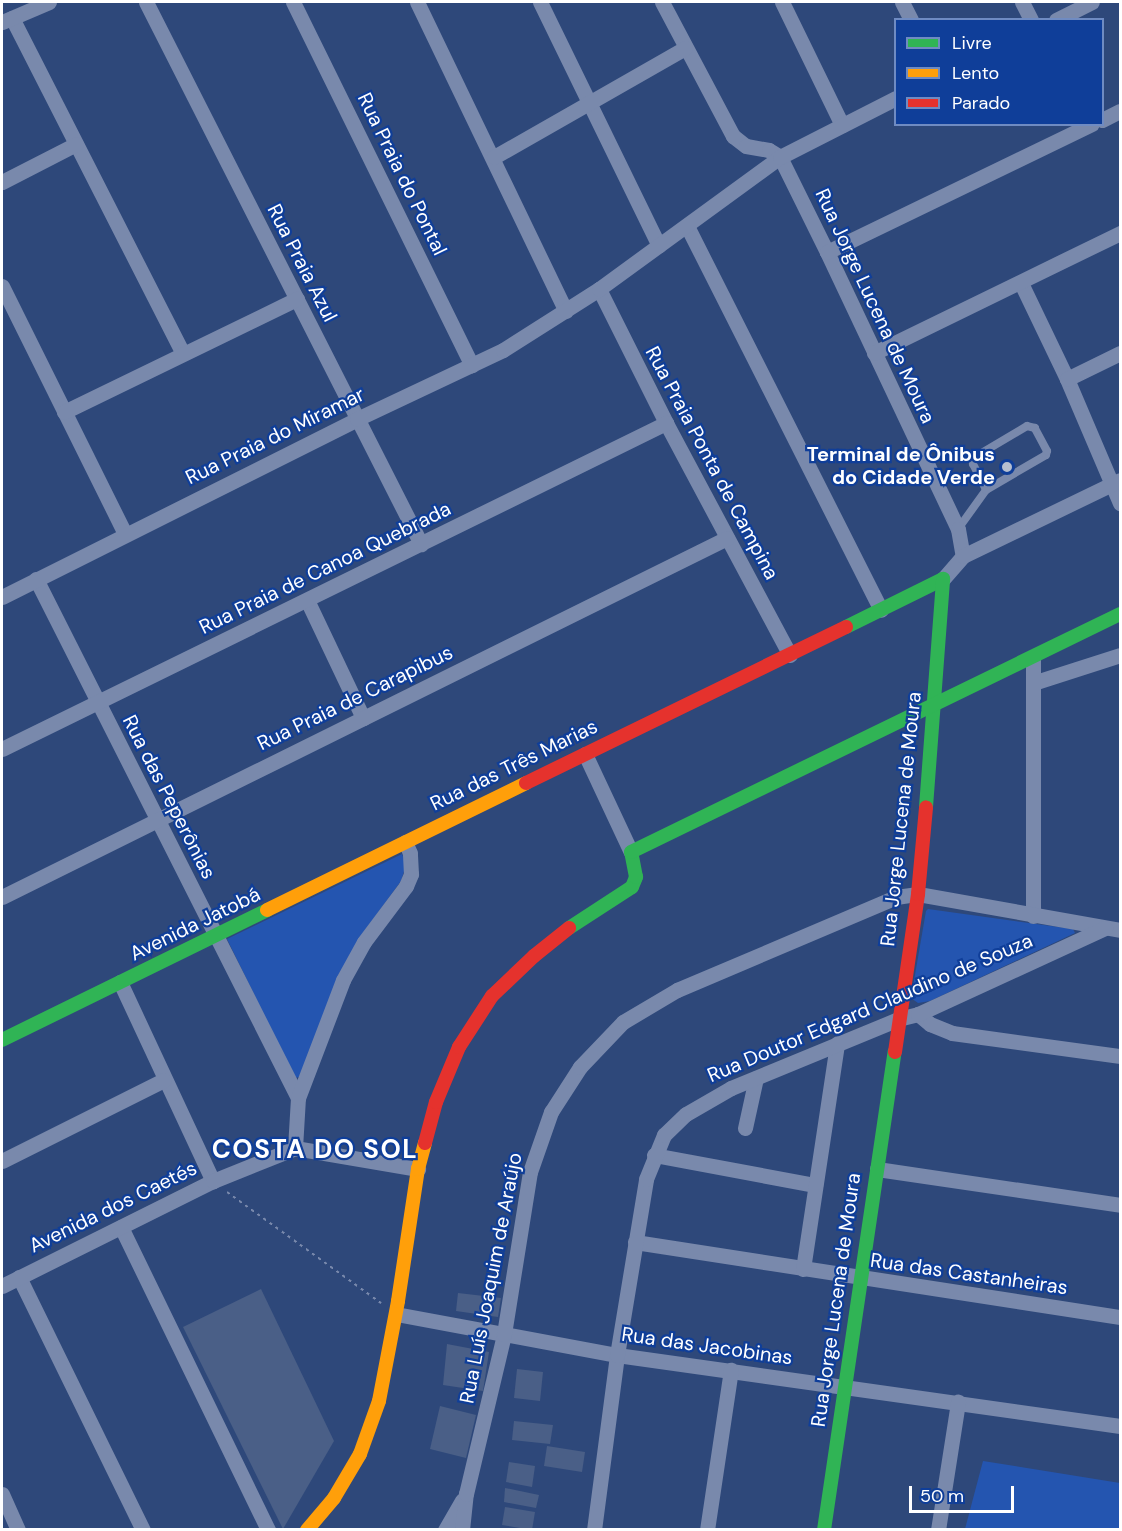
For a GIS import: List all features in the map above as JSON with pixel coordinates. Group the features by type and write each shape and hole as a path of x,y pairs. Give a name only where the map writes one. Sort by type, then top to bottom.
{"street":[{"path":"45,2 7,20 76,144 183,353"},
{"name":"Rua Praia Azul","path":"146,2 421,544"},
{"name":"Rua Praia do Pontal","path":"293,2 472,365"},
{"path":"417,2 494,157 566,311"},
{"path":"540,2 659,246"},
{"path":"662,2 685,48 739,143 769,150 780,157"},
{"path":"782,2 842,125"},
{"path":"902,2 910,18"},
{"path":"1022,2 1030,18"},
{"path":"1060,18 1092,2"},
{"path":"494,157 685,48"},
{"name":"Rua Praia do Miramar","path":"2,597 357,419 472,365 566,311 599,289 780,157 894,99"},
{"path":"1104,119 1120,111"},
{"path":"827,252 1088,126"},
{"path":"2,182 76,144"},
{"name":"Rua Jorge Lucena de Moura","path":"780,157 958,529 963,556"},
{"path":"687,226 881,610"},
{"path":"874,352 1021,283 1120,233"},
{"path":"1021,283 1116,482 1120,503"},
{"path":"2,286 125,534"},
{"name":"Rua Praia Ponta de Campina","path":"599,289 666,423 790,655"},
{"path":"64,412 297,299"},
{"path":"1066,379 1120,353"},
{"name":"Rua Praia de Canoa Quebrada","path":"2,750 666,423"},
{"path":"943,579 963,556 1116,482"},
{"name":"Rua Praia de Carapibus","path":"2,897 728,538"},
{"name":"Rua das Peperônias","path":"36,579 298,1098"},
{"name":"Rua Jorge Lucena de Moura","path":"824,1530 918,894 936,702 943,579"},
{"name":"Rua das Três Marias","path":"405,842 943,579"},
{"path":"307,600 363,718"},
{"path":"631,852 1120,614"},
{"path":"1033,683 1120,655"},
{"path":"1033,658 1033,916"},
{"path":"307,1530 334,1498 360,1454 379,1401 396,1314 418,1169 435,1102 459,1047 492,996 534,956 573,925 632,887 636,877 631,852 585,754"},
{"path":"405,842 412,863 409,880 364,942 343,980 298,1098 295,1148 418,1169"},
{"name":"Avenida Jatobá","path":"2,1040 405,842"},
{"path":"918,894 1033,916 1113,928"},
{"name":"Rua Luís Joaquim de Araújo","path":"462,1530 466,1494 504,1334 530,1172 551,1112 580,1067 623,1022 677,990 879,902 918,894"},
{"name":"Rua Doutor Edgard Claudino de Souza","path":"594,1530 617,1355 646,1179 664,1135 686,1114 756,1077 898,1019 918,1014 1113,928"},
{"path":"120,982 213,1181"},
{"path":"918,1014 930,1024 952,1033 1120,1056"},
{"path":"803,1269 837,1044"},
{"path":"745,1128 756,1077"},
{"path":"2,1161 164,1080"},
{"name":"Avenida dos Caetés","path":"2,1286 213,1181 295,1148"},
{"path":"654,1155 815,1185"},
{"path":"877,1169 1120,1206"},
{"path":"121,1227 268,1530"},
{"name":"Rua das Castanheiras","path":"635,1242 862,1279 1120,1317"},
{"path":"19,1277 143,1530"},
{"name":"Rua das Jacobinas","path":"396,1314 617,1355 1120,1426"},
{"path":"707,1530 730,1371"},
{"path":"938,1530 958,1402"},
{"path":"2,1494 18,1530"},
{"path":"445,1530 466,1494"}],"lane":[{"path":"958,529 986,490 1046,455 1047,451 1035,428 1027,426 973,458 973,464 986,490"}],"path":[{"path":"213,1181 396,1314"}],"shaded area":[{"path":"402,854 406,865 401,881 360,937 299,1077 295,1078 227,939"},
{"path":"928,909 1073,929 1075,933 930,1001 918,1003 911,998"},
{"path":"983,1461 1120,1483 1120,1529 965,1529"}],"building":[{"path":"261,1289 334,1441 283,1529 183,1327"},
{"path":"458,1293 501,1298 498,1317 456,1311"},
{"path":"447,1344 489,1352 483,1391 443,1385"},
{"path":"517,1369 543,1372 540,1401 514,1398"},
{"path":"440,1406 476,1415 466,1458 430,1449"},
{"path":"514,1421 553,1425 550,1444 512,1440"},
{"path":"547,1446 585,1452 582,1472 544,1466"},
{"path":"509,1462 535,1466 532,1487 506,1482"},
{"path":"505,1488 539,1495 536,1508 504,1502"},
{"path":"505,1507 535,1512 532,1530 502,1525"}],"traffic: fast":[{"path":"846,627 943,579"},
{"path":"926,807 943,579"},
{"path":"569,928 632,887 636,877 631,852 1120,614"},
{"path":"2,1040 267,910"},
{"path":"824,1530 895,1052"}],"traffic: slow":[{"path":"267,910 526,783"},
{"path":"307,1530 334,1498 360,1454 379,1401 398,1301 418,1169 425,1143"}],"traffic: jam":[{"path":"526,783 846,627"},
{"path":"895,1052 918,894 926,807"},
{"path":"425,1143 436,1102 459,1047 492,996 534,956 569,928"}],"place":[{"name":"Terminal de Ônibus do Cidade Verde","path":"1007,467"}],"district":[{"name":"COSTA DO SOL","path":"315,1150"}]}
